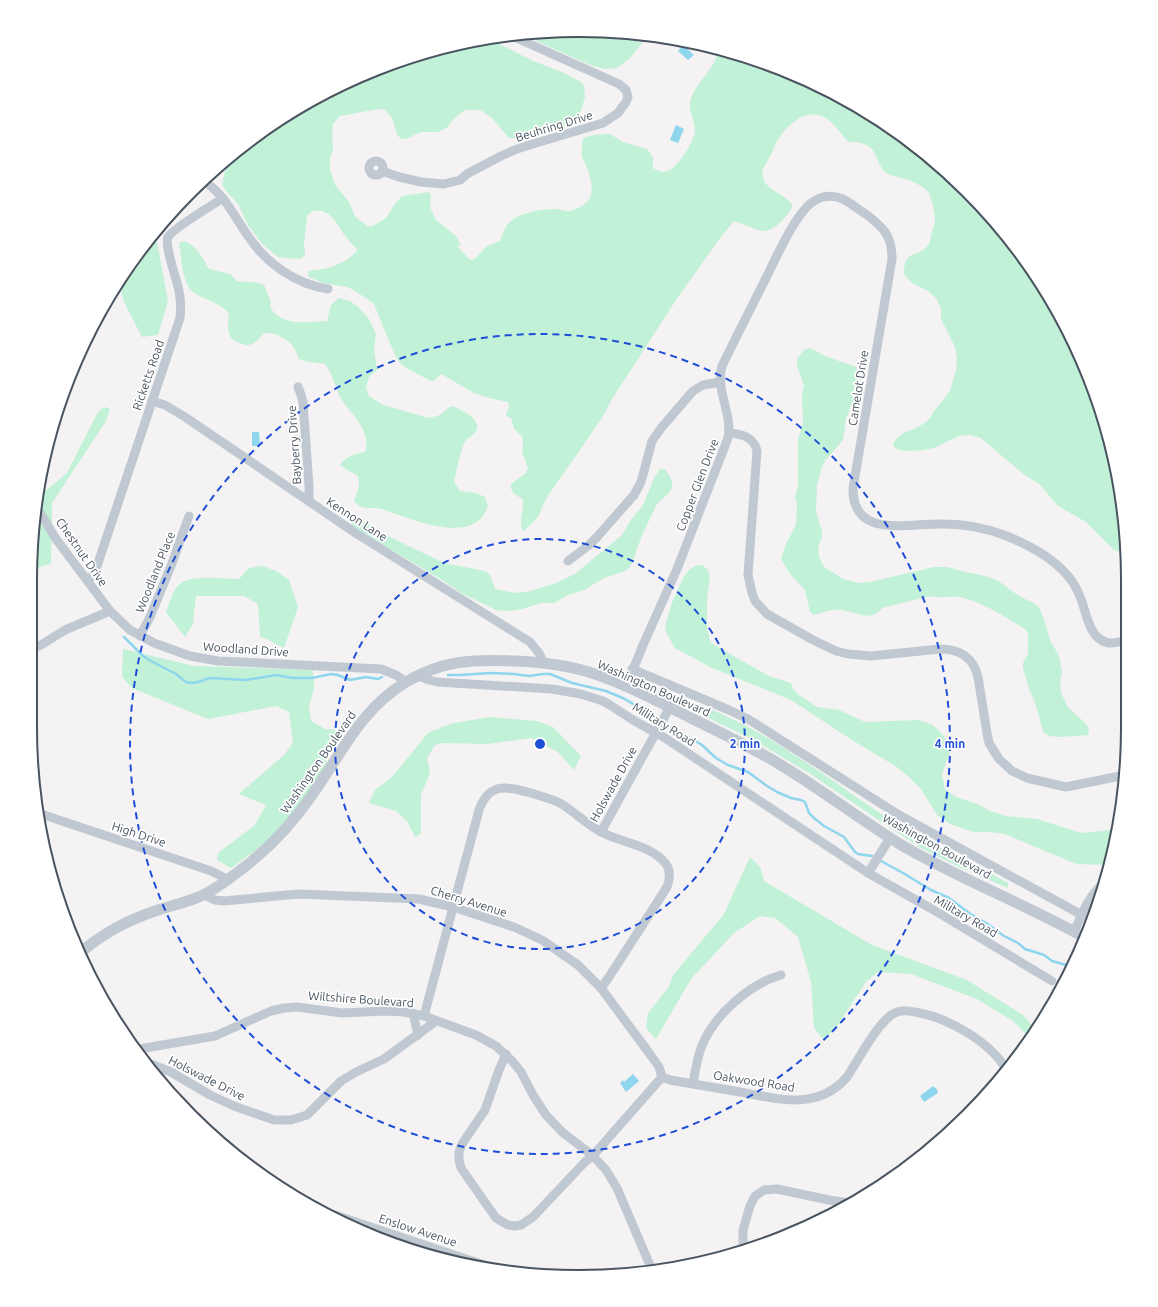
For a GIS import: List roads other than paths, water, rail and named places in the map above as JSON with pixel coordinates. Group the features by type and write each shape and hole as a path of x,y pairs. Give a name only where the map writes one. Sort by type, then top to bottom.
{"street":[{"name":"Beuhring Drive","path":"382,171 406,179 444,184 453,182 460,180 467,174 501,156 526,146 603,123 618,113 626,102 628,97 626,90 619,84 522,40"},
{"path":"209,184 223,198 254,245 267,260 282,271 303,282 316,287 328,289"},
{"name":"Camelot Drive","path":"720,382 720,372 722,366 781,249 801,214 814,200 822,197 837,197 849,203 884,229 890,241 892,253 853,488 853,497 858,511 869,521 882,525 935,523 967,526 990,531 1026,545 1058,567 1072,582 1082,600 1090,626 1097,636 1104,642 1112,643 1121,641"},
{"name":"Ricketts Road","path":"88,582 96,569 180,318 181,297 168,252 168,237 171,233 223,198"},
{"path":"568,561 597,537 634,495 641,482 652,441 662,427 693,391 703,385 720,382"},
{"name":"Copper Glen Drive","path":"626,687 632,669 677,569 729,433 728,418 720,382"},
{"name":"Bayberry Drive","path":"298,388 302,396 304,410 309,501"},
{"name":"Kennon Lane","path":"152,401 165,405 185,417 356,534 530,642 540,653 544,663"},
{"path":"729,433 736,433 748,437 756,446 757,451 748,575 752,593 758,604 767,614 824,646 848,654 871,656 940,649 950,649 959,652 972,663 976,670 989,743 999,759 1012,771 1027,778 1066,787 1119,775"},
{"name":"Chestnut Drive","path":"41,515 56,539 110,612"},
{"name":"Woodland Place","path":"140,636 150,617 189,516"},
{"path":"37,647 65,630 110,612"},
{"name":"Woodland Drive","path":"110,612 120,622 140,636 168,649 201,659 238,663 381,669 396,675 406,682"},
{"name":"Washington Boulevard","path":"85,950 108,933 134,919 204,895 251,862 281,834 309,799 359,724 381,700 406,682 432,670 467,661 499,660 544,663 578,668 608,679 670,707 768,757 890,838 947,869 1080,935"},
{"name":"Washington Boulevard","path":"632,669 748,719 900,815 1082,915"},
{"name":"Military Road","path":"418,676 437,682 538,688 581,694 603,701 632,720 656,733 868,873 932,909 1052,981"},
{"name":"Holswade Drive","path":"424,1016 479,810 485,797 495,789 503,787 548,798 569,809 601,832 670,707"},
{"name":"High Drive","path":"44,815 211,871 227,880"},
{"path":"601,832 652,853 666,864 669,870 670,881 664,893 601,988"},
{"path":"868,873 890,838"},
{"path":"1074,932 1096,890"},
{"name":"Cherry Avenue","path":"204,895 215,900 224,901 287,895 406,898 432,901 514,927 542,940 578,965 601,988 659,1067 662,1077"},
{"path":"693,1084 700,1049 716,1022 732,1005 747,993 768,980 781,975"},
{"name":"Wiltshire Boulevard","path":"142,1048 215,1036 227,1032 258,1016 284,1008 297,1007 342,1013 390,1011 413,1013 476,1035 487,1040 506,1054 521,1072 532,1095 546,1115 562,1132 592,1156 606,1170 617,1188 650,1265"},
{"name":"Oakwood Road","path":"662,1077 693,1084 789,1100 818,1097 834,1090 841,1084 882,1024 894,1013 901,1011 924,1014 954,1025 977,1039 1003,1065"},
{"path":"413,1013 418,1035"},
{"name":"Holswade Drive","path":"156,1066 171,1072 210,1095 234,1106 274,1120 291,1120 307,1115 344,1078 384,1060 436,1021"},
{"path":"506,1054 485,1110 466,1138 459,1152 459,1160 461,1168 496,1218 508,1225 515,1226 527,1222 592,1156 662,1077"},
{"path":"743,1244 743,1230 750,1206 756,1196 764,1190 778,1189 842,1201"},
{"name":"Enslow Avenue","path":"365,1226 458,1256"}],"water":[{"path":"682,47 685,47 694,55 688,60 678,51"},
{"path":"676,125 684,129 678,143 670,140"},
{"path":"252,432 259,432 260,446 252,446"},
{"path":"633,1074 639,1081 626,1092 620,1083 623,1080 624,1082"},
{"path":"933,1086 938,1093 924,1102 920,1096"}],"waterway":[{"path":"124,637 143,656 176,674 186,682 192,683 210,678 246,680 276,675 293,678 312,678 331,674 350,680 366,677 378,679 382,677"},
{"path":"448,675 490,673 529,676 550,674 572,683 606,691 625,699 657,719"},
{"path":"667,724 702,745 716,758 728,765 748,772 777,792 805,802 809,813 824,826 844,837 855,852 858,854 872,856"},
{"path":"881,861 931,890 949,898 969,913 1004,936 1018,943 1025,949 1044,955 1052,961 1066,965"}]}
